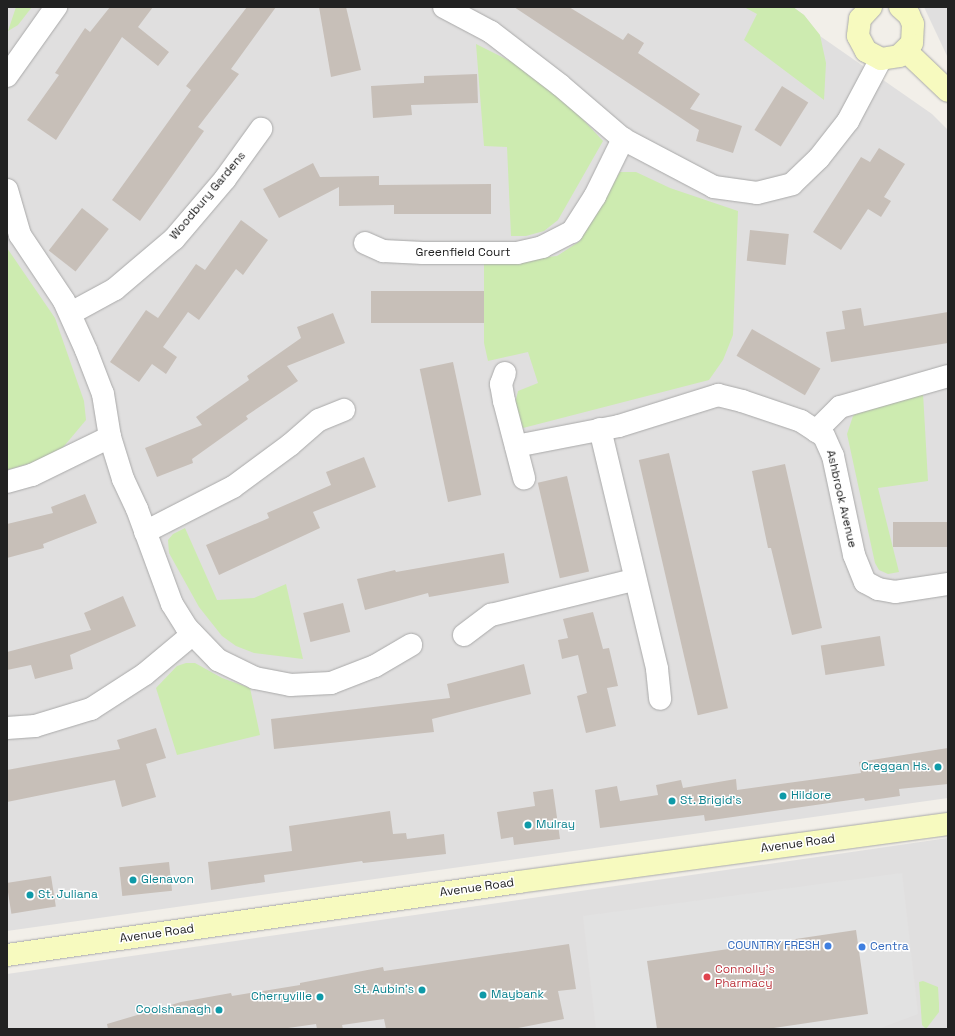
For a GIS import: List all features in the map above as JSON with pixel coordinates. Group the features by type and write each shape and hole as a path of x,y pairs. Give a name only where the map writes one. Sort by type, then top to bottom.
{"street":[{"path":"7,76 56,7"},
{"path":"444,7 491,32 560,85 622,139 714,187 758,193 792,184 819,158 848,121 881,59"},
{"path":"865,9 858,27 858,36 866,51 881,59 890,59 906,51 912,43 913,24 909,15 900,7"},
{"path":"906,51 948,91"},
{"name":"Woodbury Gardens","path":"71,313 114,289 174,239 225,179 261,130"},
{"name":"Greenfield Court","path":"366,243 383,251 423,253 517,253 542,246 572,232 595,196 622,139"},
{"path":"7,190 20,235 71,313 103,394 110,437 123,479 172,604 193,634 218,660 255,678 290,685 331,683 375,666 411,645"},
{"path":"505,373 501,384 524,478"},
{"path":"816,430 840,407 948,376"},
{"name":"Ashbrook Avenue","path":"516,446 600,430 718,395 742,401 801,421 824,436 833,456 854,555 865,582 878,589 895,592 948,584"},
{"path":"145,532 233,487 290,445 319,420 344,410"},
{"path":"600,430 634,580 657,669 660,699"},
{"path":"7,482 32,475 110,437"},
{"path":"464,635 491,615 634,580"},
{"path":"7,728 35,726 91,709 145,674 193,634"},
{"name":"Avenue Road","path":"7,955 519,882 948,824"}],"shaded area":[{"path":"7,7 793,7 804,15 820,36 932,114 948,130 948,798 7,931"},
{"path":"924,7 948,7 948,58"},
{"path":"948,838 948,1029 7,1029 7,974"},
{"path":"902,873 918,1014 878,1029 596,1029 583,916"}],"green space":[{"path":"16,7 32,7 18,25 8,31"},
{"path":"744,7 793,7 804,15 820,35 826,63 824,100 744,40 757,14"},
{"path":"476,44 514,63 575,111 603,141 558,220 544,231 526,236 511,236 507,147 484,146"},
{"path":"620,172 636,172 670,188 738,211 733,335 723,360 709,380 523,428 515,403 518,391 538,383 528,352 488,361 484,343 484,264 557,256 580,241"},
{"path":"7,248 55,318 84,401 86,420 60,451 45,459 7,470"},
{"path":"923,393 928,481 878,488 899,572 888,574 879,570 875,563 847,434 853,416 862,408"},
{"path":"185,528 217,600 254,598 286,584 303,659 254,653 236,646 222,636 199,607 169,553 168,540 173,534"},
{"path":"186,663 195,663 222,678 250,688 260,735 177,755 156,688 177,666"},
{"path":"923,981 938,987 939,1012 926,1029 922,1025 919,982"}],"building":[{"path":"110,7 153,7 138,27 169,52 158,66 122,37 56,140 27,120 59,75 55,73 85,28 90,32"},
{"path":"247,7 276,7 231,69 239,74 198,127 204,131 140,221 112,200 191,90 186,86"},
{"path":"319,7 346,7 361,70 331,77"},
{"path":"514,7 569,7 623,40 628,33 644,43 638,53 700,94 690,109 742,126 733,153 696,141 699,130"},
{"path":"477,74 478,103 411,105 412,115 373,118 371,86 424,83 424,76"},
{"path":"782,86 808,102 781,147 754,130"},
{"path":"879,148 905,164 884,197 891,201 881,217 868,209 841,250 813,232 861,157 870,162"},
{"path":"313,163 320,177 379,176 379,185 491,184 491,214 394,214 394,205 339,206 339,187 279,218 263,189"},
{"path":"82,208 109,229 76,271 49,251"},
{"path":"241,220 268,240 243,275 236,269 199,320 188,312 163,347 177,357 166,374 152,364 139,382 110,362 146,310 158,318 196,264 205,270"},
{"path":"750,230 789,234 786,265 747,261"},
{"path":"371,291 484,291 484,323 371,323"},
{"path":"861,308 864,326 948,312 948,343 831,362 826,332 845,329 842,311"},
{"path":"333,313 345,343 287,366 298,381 246,416 248,419 192,459 193,463 157,477 145,448 202,425 196,417 249,380 247,376 301,338 297,327"},
{"path":"752,329 820,369 805,395 736,356"},
{"path":"453,362 481,495 448,502 420,369"},
{"path":"669,453 728,708 698,715 639,460"},
{"path":"364,457 376,487 313,512 320,528 219,575 206,545 269,518 267,513 331,485 326,472"},
{"path":"785,464 822,628 792,635 771,548 768,548 752,471"},
{"path":"567,476 589,571 560,578 538,483"},
{"path":"85,494 97,523 43,544 44,548 7,558 7,524 53,513 51,507"},
{"path":"893,522 948,522 948,547 893,547"},
{"path":"504,553 509,583 429,597 428,593 365,610 357,579 395,570 396,572"},
{"path":"123,596 136,626 70,655 73,669 35,679 31,665 7,670 7,652 91,630 84,613"},
{"path":"343,603 350,632 310,642 303,613"},
{"path":"593,612 603,649 609,648 618,686 607,688 616,726 586,733 577,696 587,693 578,655 562,659 558,640 568,638 563,619"},
{"path":"880,636 885,666 825,675 821,645"},
{"path":"524,664 531,694 432,719 434,732 274,749 271,719 450,698 447,684"},
{"path":"156,728 166,758 146,764 156,797 122,807 115,780 7,802 7,770 120,749 117,740"},
{"path":"948,748 948,784 899,789 900,796 865,801 864,798 705,821 704,815 600,828 595,790 617,786 620,801 658,795 656,785 681,780 683,788 736,779 737,790 861,773 859,762"},
{"name":"Mulray","path":"553,789 560,839 514,845 513,837 501,839 497,812 535,806 533,792"},
{"path":"390,811 393,834 406,833 407,839 444,834 446,854 363,863 362,861 264,875 265,882 211,890 208,862 292,851 289,826"},
{"path":"169,862 172,891 122,896 119,867"},
{"name":"St. Juliana","path":"51,876 56,907 11,914 7,883"},
{"path":"856,930 868,1014 767,1029 657,1029 647,961"},
{"path":"569,944 576,989 558,991 564,1019 513,1029 386,1029 384,1019 342,1025 343,1029 317,1029 316,1024 281,1029 108,1029 107,1024 181,1002 231,993 232,996 300,985 300,983 383,967 384,971"}],"place":[{"name":"Creggan Hs.","path":"938,767"},
{"name":"Hildore","path":"783,796"},
{"name":"St. Brigid's","path":"672,801"},
{"name":"Mulray","path":"528,825"},
{"name":"Glenavon","path":"133,880"},
{"name":"St. Juliana","path":"30,895"},
{"name":"COUNTRY FRESH","path":"828,946"},
{"name":"Centra","path":"862,947"},
{"name":"Connolly's Pharmacy","path":"707,977"},
{"name":"St. Aubin's","path":"422,990"},
{"name":"Maybank","path":"483,995"},
{"name":"Cherryville","path":"320,997"},
{"name":"Coolshanagh","path":"219,1010"}]}
